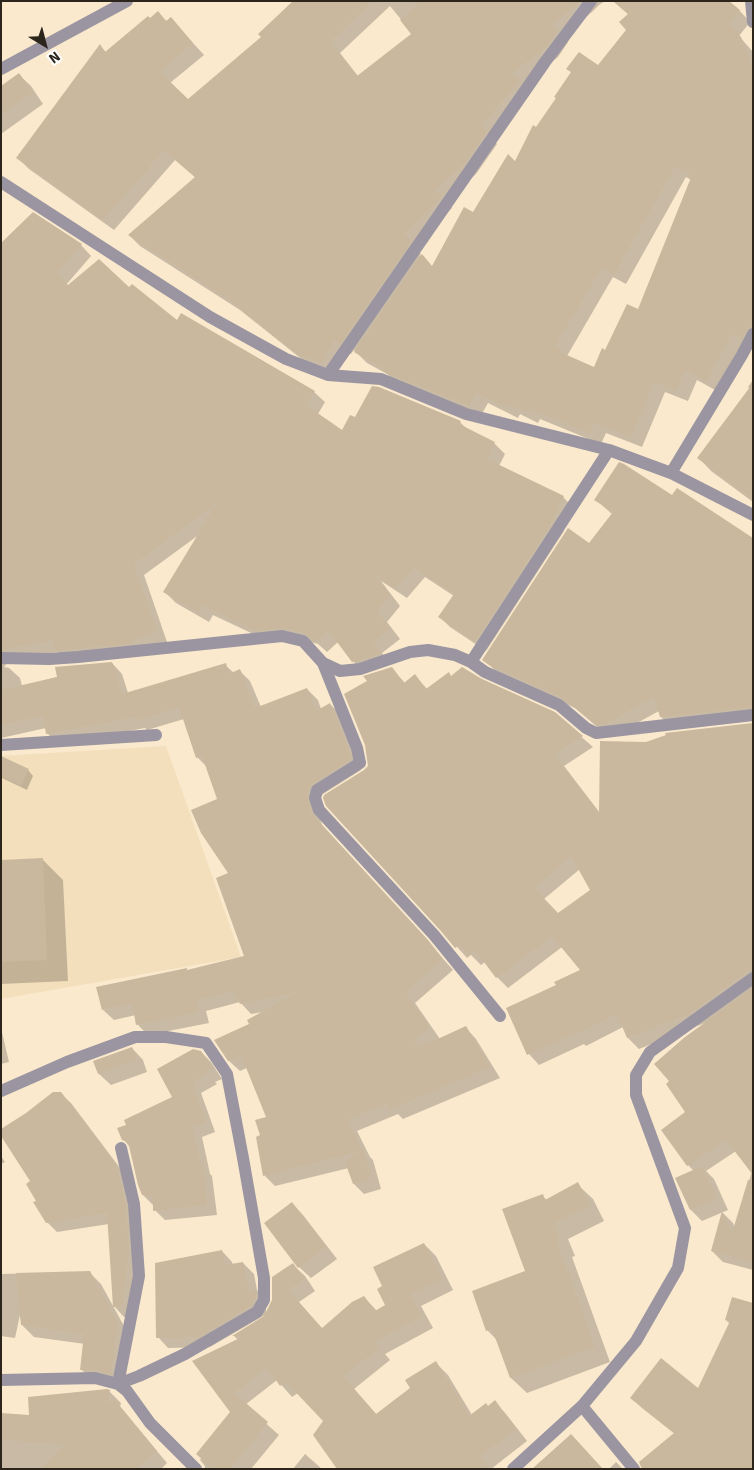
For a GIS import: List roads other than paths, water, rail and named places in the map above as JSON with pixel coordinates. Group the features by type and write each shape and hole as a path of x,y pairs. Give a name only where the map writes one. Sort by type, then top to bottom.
{"street":[{"path":"1,68 127,1"},
{"path":"328,375 545,62 591,1"},
{"path":"752,1 753,22"},
{"path":"3,187 210,318 286,360 328,375 381,379 466,414 609,450 671,473 753,515"},
{"path":"671,473 753,334"},
{"path":"471,662 609,450"},
{"path":"1,658 78,658 282,636 303,641 323,663 357,748 360,764 317,790 315,798 319,810 434,935 500,1016"},
{"path":"323,663 340,671 360,669 410,652 428,650 456,655 471,662 485,672 559,705 586,728 596,733 753,715"},
{"path":"1,745 156,735"},
{"path":"513,1469 582,1406 636,1341 678,1268 685,1228 636,1095 636,1075 650,1052 753,978"},
{"path":"1,1091 67,1062 135,1037 166,1037 206,1043 227,1074 264,1278 264,1300 257,1312 185,1354 118,1384"},
{"path":"118,1384 139,1276 134,1204 121,1148"},
{"path":"1,1380 95,1378 118,1384 126,1391 150,1423 196,1469"},
{"path":"582,1406 634,1469"}]}
